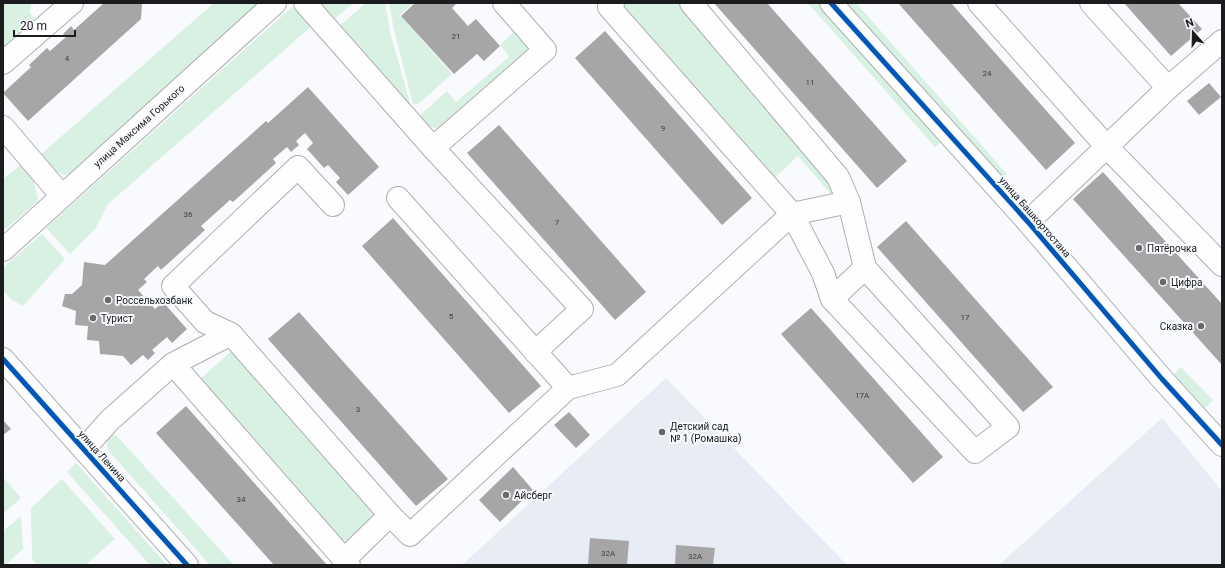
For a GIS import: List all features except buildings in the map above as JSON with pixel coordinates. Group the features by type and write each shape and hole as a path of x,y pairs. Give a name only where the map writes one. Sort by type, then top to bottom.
{"street":[{"path":"3,63 72,3"},
{"name":"улица Максима Горького","path":"3,250 275,3"},
{"path":"305,3 433,148 582,309 535,352"},
{"path":"433,148 545,50 504,3"},
{"path":"613,3 609,7 792,214 823,273 832,299 975,452 1008,426 865,268 849,202 838,177 691,3"},
{"name":"улица Башкортостана","path":"831,3 1028,222 1162,379 1222,445"},
{"path":"979,3 1106,146 1222,265"},
{"path":"1091,3 1168,88"},
{"path":"1028,222 1168,88 1222,41"},
{"path":"3,127 62,196"},
{"path":"333,206 298,167 173,286 205,322 231,334 390,515 410,535 568,388 617,375 792,214 849,202"},
{"path":"398,198 568,388"},
{"path":"832,299 865,268"},
{"path":"84,449 110,420 173,364 231,334"},
{"name":"улица Ленина","path":"3,359 187,565"},
{"path":"173,364 346,562 390,515"}],"shaded area":[{"name":"Детский сад № 1 (Ромашка)","path":"666,378 847,565 462,565"},
{"path":"1162,418 1222,491 1222,565 999,565"}],"green space":[{"path":"3,3 31,3 30,13 40,26 3,55"},
{"path":"214,3 260,3 69,175 55,173 39,156"},
{"path":"318,3 353,3 332,21"},
{"path":"366,3 385,3 390,32 411,106 338,27"},
{"path":"389,3 413,3 400,15 452,74 418,104 413,104 394,30"},
{"path":"620,3 679,3 836,183 835,199 798,156 771,181 617,6"},
{"path":"808,3 820,3 943,141 935,147"},
{"path":"845,3 856,3 1007,174 999,181"},
{"path":"292,7 314,24 108,204 95,229 70,254 46,228"},
{"path":"519,27 524,33 528,49 516,63 449,125 437,129 422,123 417,118 447,91 456,102 509,57 500,45"},
{"path":"23,163 33,178 38,201 3,231 3,179"},
{"path":"42,234 65,259 23,306 12,300 3,290 3,269"},
{"path":"235,348 374,504 376,517 350,541 335,539 199,380"},
{"path":"1181,367 1213,400 1205,408 1173,375"},
{"path":"107,434 117,436 234,565 210,565 107,449"},
{"path":"76,463 167,565 150,565 67,472"},
{"path":"3,477 21,498 3,514"},
{"path":"62,479 115,539 85,565 37,565 32,559 31,508"},
{"path":"21,516 23,549 5,565 3,565 3,531"}],"cycle path":[{"path":"831,3 1028,222 1162,379 1222,445"},
{"path":"3,359 187,565"}],"place":[{"name":"Пятёрочка","path":"1139,248"},
{"name":"Цифра","path":"1163,282"},
{"name":"Россельхозбанк","path":"108,300"},
{"name":"Турист","path":"93,318"},
{"name":"Сказка","path":"1201,326"},
{"name":"Детский сад № 1 (Ромашка)","path":"662,432"},
{"name":"Айсберг","path":"506,495"}]}
